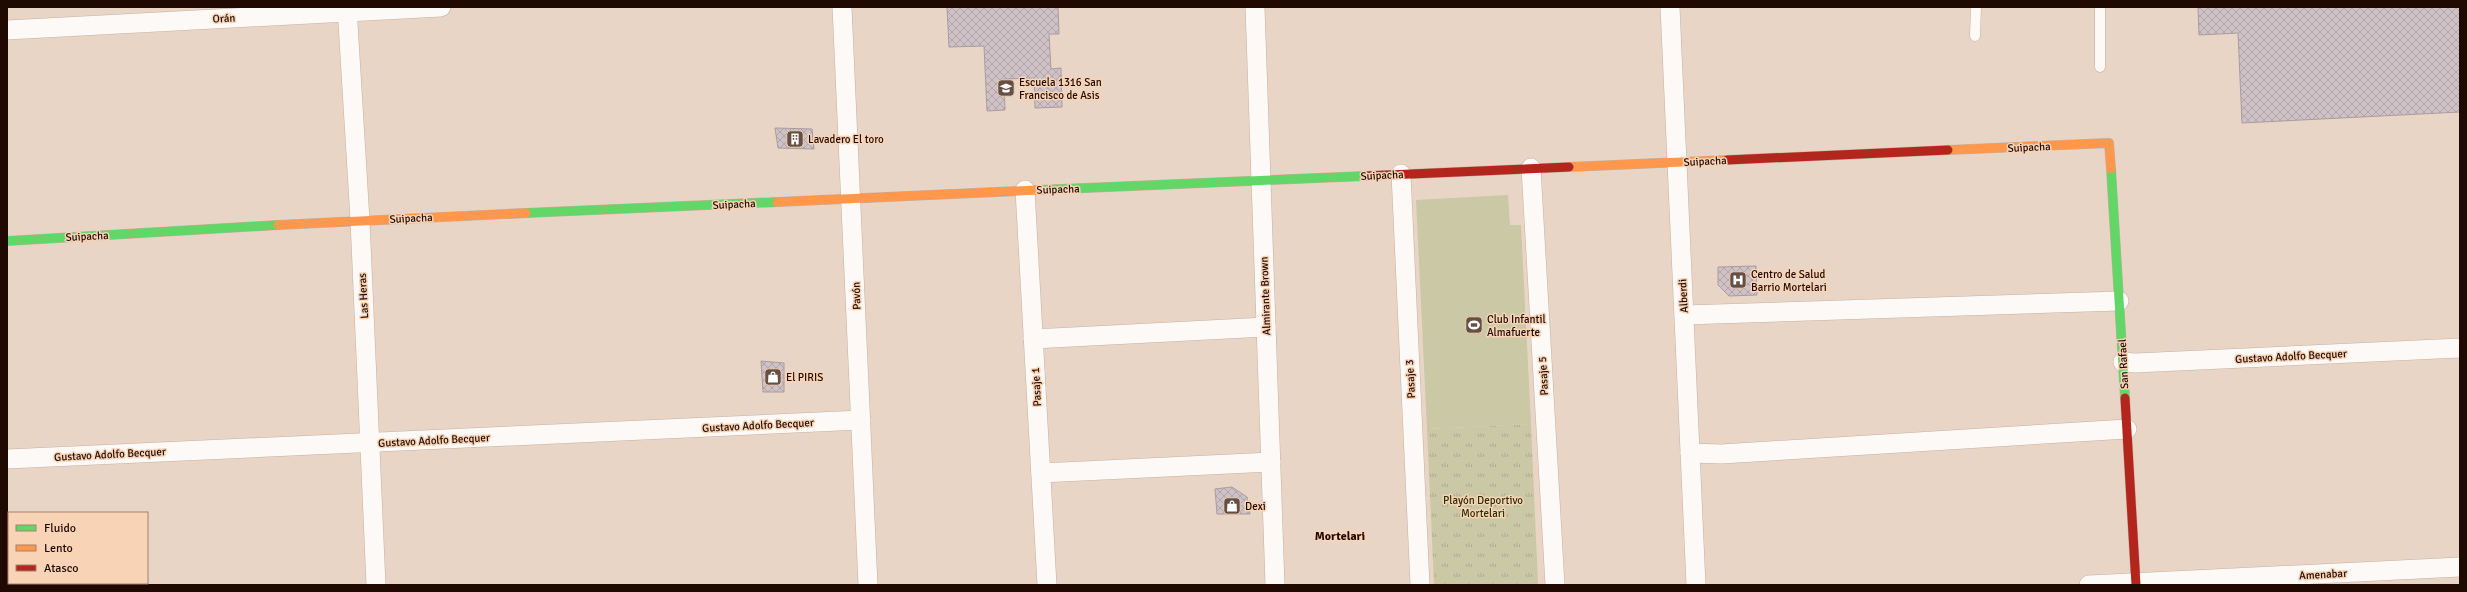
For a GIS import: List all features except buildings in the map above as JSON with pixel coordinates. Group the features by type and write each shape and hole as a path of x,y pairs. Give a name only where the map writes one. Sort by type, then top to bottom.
{"street":[{"name":"Orán","path":"7,30 347,9 441,7"},
{"name":"Pavón","path":"842,7 852,198 868,585"},
{"name":"Almirante Brown","path":"1255,7 1275,585"},
{"name":"Alberdi","path":"1670,7 1696,585"},
{"name":"Las Heras","path":"347,9 360,220 376,585"},
{"name":"Suipacha","path":"7,241 360,220 2109,143"},
{"name":"San Rafael","path":"2109,143 2136,584"},
{"name":"Pasaje 5","path":"1531,168 1555,585"},
{"name":"Pasaje 3","path":"1401,174 1420,585"},
{"name":"Pasaje 1","path":"1024,190 1047,585"},
{"path":"1684,315 2119,301"},
{"path":"1033,339 1266,327"},
{"name":"Gustavo Adolfo Becquer","path":"2123,362 2142,363 2460,348"},
{"name":"Gustavo Adolfo Becquer","path":"7,459 861,420"},
{"path":"1690,453 1721,454 2127,429"},
{"path":"1041,473 1271,462"},
{"name":"Amenabar","path":"2089,585 2136,584 2460,567"}],"lane":[{"path":"1975,36 1976,7"},
{"path":"2100,7 2100,67"}],"green space":[{"name":"Club Infantil Almafuerte","path":"1508,195 1510,225 1521,225 1531,424 1427,429 1416,200"},
{"name":"Playón Deportivo Mortelari","path":"1531,424 1538,584 1434,585 1427,429"}],"traffic: fast":[{"path":"2111,169 2125,398"},
{"path":"1038,190 1365,176"},
{"path":"526,213 777,202"},
{"path":"7,241 278,225"}],"traffic: slow":[{"path":"1948,150 2109,143 2111,169"},
{"path":"1569,167 1727,160"},
{"path":"777,202 1038,190"},
{"path":"278,225 526,213"}],"traffic: jam":[{"path":"1727,160 1948,150"},
{"path":"1365,176 1569,167"},
{"path":"2125,398 2136,585"}],"place":[{"name":"Escuela 1316 San Francisco de Asis","path":"1006,88"},
{"name":"Lavadero El toro","path":"795,139"},
{"name":"Centro de Salud Barrio Mortelari","path":"1738,280"},
{"name":"Club Infantil Almafuerte","path":"1474,325"},
{"name":"El PIRIS","path":"773,377"},
{"name":"Dexi","path":"1232,506"}],"district":[{"name":"Mortelari","path":"1340,536"}]}
